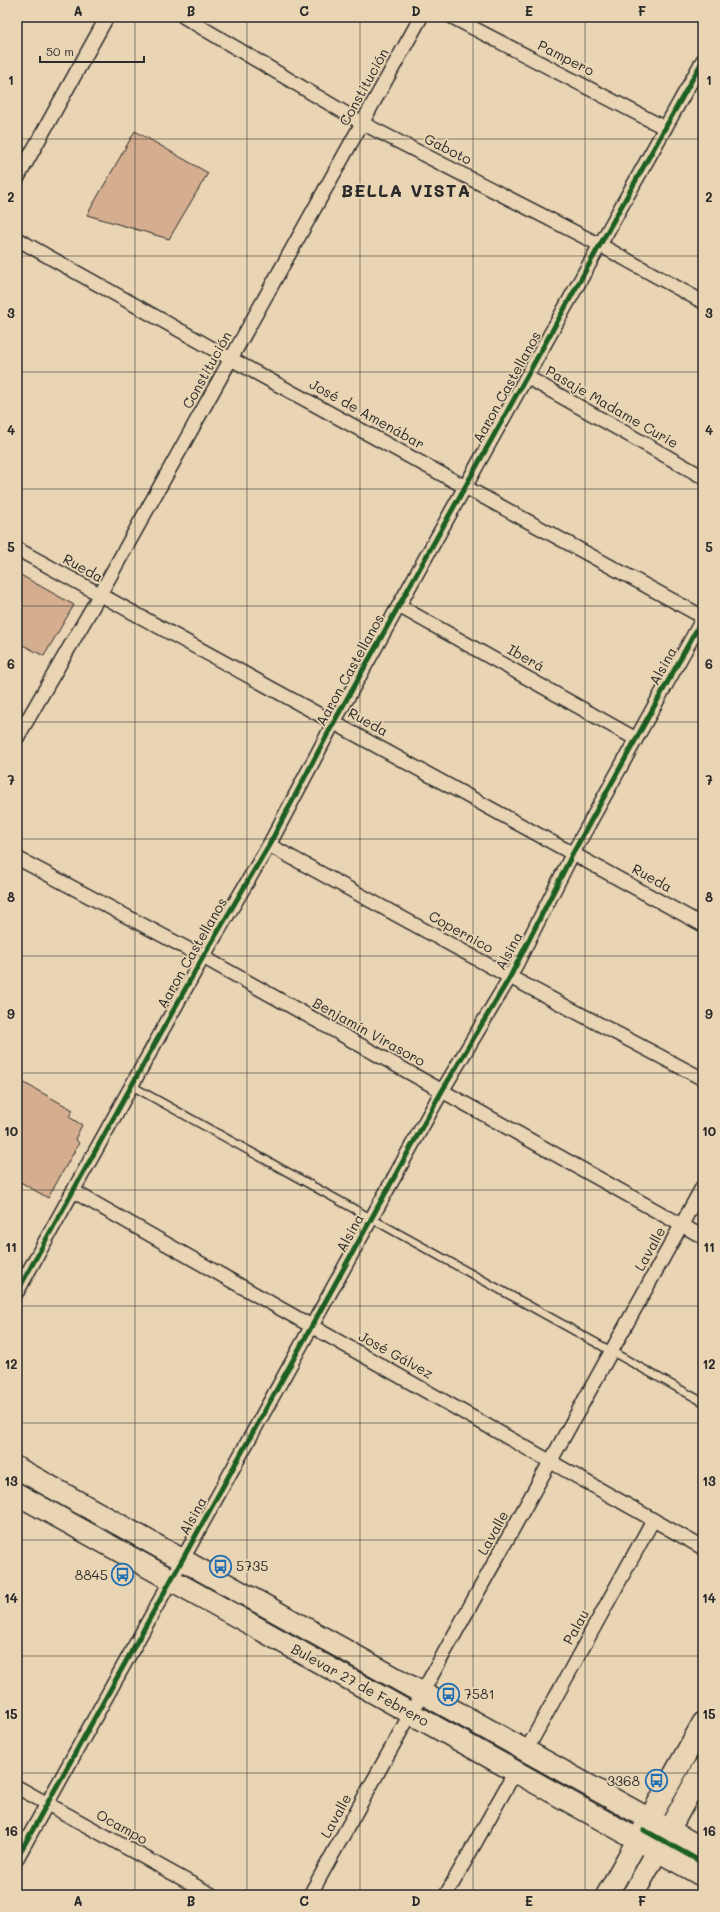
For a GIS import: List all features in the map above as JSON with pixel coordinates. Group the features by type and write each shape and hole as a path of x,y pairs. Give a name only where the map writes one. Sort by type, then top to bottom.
{"main road":[{"name":"Bulevar 27 de Febrero","path":"17,1468 703,1848"},
{"name":"Bulevar 27 de Febrero","path":"17,1494 703,1876"},
{"path":"607,1895 703,1724"},
{"path":"633,1895 703,1768"}],"street":[{"path":"17,179 107,17"},
{"name":"Gaboto","path":"184,17 362,123 600,245 703,302"},
{"name":"Constitución","path":"17,738 99,596 232,359 421,17"},
{"name":"Pampero","path":"452,17 665,128"},
{"name":"Aaron Castellanos","path":"17,1292 203,957 268,845 334,722 703,60"},
{"name":"José de Amenábar","path":"17,238 232,359 466,486 703,618"},
{"name":"Pasaje Madame Curie","path":"527,377 703,477"},
{"name":"Rueda","path":"17,550 703,925"},
{"name":"Iberá","path":"399,606 636,739"},
{"name":"Alsina","path":"17,1858 442,1091 510,977 573,853 703,618"},
{"name":"Copernico","path":"268,845 510,977 703,1079"},
{"name":"Benjamín Virasoro","path":"17,858 203,957 703,1237"},
{"name":"Lavalle","path":"310,1895 703,1186"},
{"name":"José Gálvez","path":"73,1191 703,1548"},
{"name":"Palau","path":"526,1751 653,1520"},
{"path":"446,1895 515,1772"},
{"name":"Ocampo","path":"17,1787 212,1895"}],"lane":[{"path":"132,1086 703,1402"}],"building":[{"path":"135,131 208,173 169,239 87,215"},
{"path":"17,573 74,605 44,656 17,642"},
{"path":"17,1079 73,1110 69,1117 82,1125 75,1139 79,1143 48,1198 17,1180"}],"cycle path":[{"path":"17,1292 203,957 269,845 334,722 703,60"},
{"path":"17,1858 442,1091 510,977 573,853 703,618"},
{"path":"644,1830 703,1863"}],"place":[{"name":"5735","path":"220,1566"},
{"name":"8845","path":"123,1575"},
{"name":"7581","path":"449,1694"},
{"name":"3368","path":"656,1781"}],"district":[{"name":"BELLA VISTA","path":"406,191"}]}
